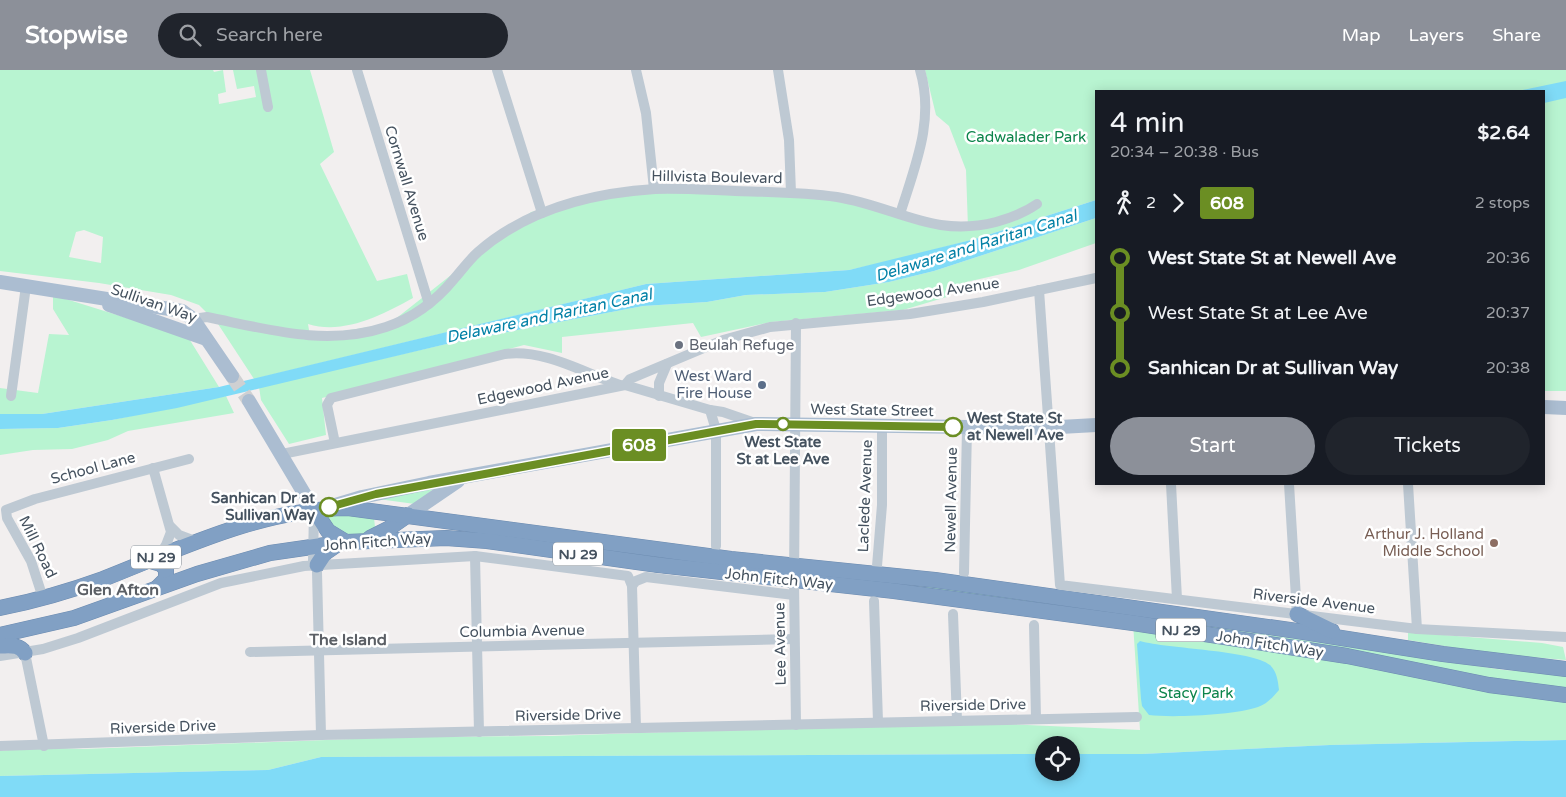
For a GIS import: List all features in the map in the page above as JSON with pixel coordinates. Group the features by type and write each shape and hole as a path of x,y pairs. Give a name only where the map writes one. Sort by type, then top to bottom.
{"highway":[{"name":"John Fitch Way","path":"319,509 370,509 794,566 943,581 1506,663 1566,669"},
{"name":"NJ 29","path":"0,608 43,598 101,579 195,540 252,524 319,509"},
{"path":"319,509 328,531 349,542"},
{"path":"370,509 378,517 381,528 380,534"},
{"path":"316,565 325,553 349,542 380,534 408,515"},
{"name":"John Fitch Way","path":"0,635 74,618 240,560 314,546 349,542 446,538 470,539 794,588 894,592 1142,624 1348,656 1489,684 1566,695"},
{"path":"153,558 166,569 166,578 157,588"},
{"path":"1297,614 1325,629 1386,645"},
{"path":"0,646 16,646 25,653"}],"main road":[{"name":"Sullivan Way","path":"0,282 182,311 193,319 232,376"},
{"name":"Sullivan Way","path":"92,298 206,338"},
{"path":"138,314 193,319"},
{"path":"249,401 319,509 362,497 756,424"},
{"path":"1545,407 1566,408"},
{"name":"West State Street","path":"756,424 967,428 1048,428 1095,425"},
{"path":"408,515 463,478"}],"street":[{"path":"262,70 268,107"},
{"name":"Cornwall Avenue","path":"356,70 429,304"},
{"path":"497,70 542,213"},
{"path":"636,70 646,113 654,189"},
{"path":"778,70 789,140 791,193"},
{"path":"900,214 926,123 926,94 920,70"},
{"name":"Hillvista Boulevard","path":"193,319 207,317 302,336 336,337 384,328 408,318 429,304 441,294 477,253 510,229 542,213 603,196 654,189 791,193 837,197 935,225 970,228 1012,217 1036,204"},
{"name":"Edgewood Avenue","path":"282,454 623,385 630,379 736,335 796,323 910,314 1095,278"},
{"path":"11,396 26,286"},
{"path":"1039,290 1048,428"},
{"name":"Lee Avenue","path":"796,323 794,566 796,725"},
{"name":"West State Street","path":"335,443 327,405 331,398 506,354 529,354 555,360 623,385 723,412 756,424"},
{"path":"659,396 659,383 667,364"},
{"path":"710,410 716,430 716,546"},
{"name":"Laclede Avenue","path":"877,566 882,505 882,426"},
{"name":"Newell Avenue","path":"964,573 967,428"},
{"name":"Riverside Avenue","path":"1048,428 1060,585 1418,628 1566,637"},
{"name":"School Lane","path":"6,510 35,499 189,459"},
{"path":"153,468 171,532 166,545 153,558"},
{"path":"1170,485 1177,599"},
{"path":"1289,485 1297,614"},
{"path":"1408,485 1418,628"},
{"path":"319,509 313,561 316,565 320,651 321,735"},
{"name":"Mill Road","path":"6,510 7,518 31,561 43,598"},
{"path":"170,526 179,535 195,540"},
{"path":"475,556 479,732"},
{"path":"0,656 25,653 78,638 221,583 316,565 475,556 625,575 631,580 635,643 636,728"},
{"path":"632,586 636,580 646,577 794,588"},
{"path":"874,601 878,722"},
{"path":"953,614 957,720"},
{"path":"1034,625 1036,719"},
{"name":"Columbia Avenue","path":"250,652 794,639"},
{"path":"25,653 44,746"},
{"name":"Riverside Drive","path":"0,746 34,744 44,746 321,735 957,720 1137,718"}],"green space":[{"name":"Cadwalader Park","path":"0,70 213,70 214,72 223,70 226,92 218,94 219,104 256,97 254,86 237,89 233,70 310,70 334,152 320,164 377,281 407,274 413,298 389,311 362,322 335,327 308,324 310,336 389,324 531,212 647,187 807,193 968,228 966,170 949,126 936,115 925,70 1566,70 1566,391 1545,391 1545,90 1095,90 1095,200 975,239 849,270 646,284 254,379 218,324 199,305 171,295 99,283 0,271","holes":["84,230 103,237 101,263 69,257 76,232"]},
{"path":"1095,218 1095,243 1019,270 949,286 950,296 903,310 771,322 701,337 693,323 562,337 562,353 524,345 322,398 326,435 289,444 261,400 259,387 455,342 643,306 707,302 746,295 825,292 889,282 934,271"},
{"path":"53,295 188,337 219,387 42,414 0,414 0,388 38,393 49,334 69,335 53,309"},
{"path":"226,396 234,413 128,431 108,440 72,449 33,450 0,455 0,429 58,428 112,420"},
{"path":"436,487 415,504 378,499"},
{"path":"341,512 374,518 375,527 367,533 343,534 334,528 322,514"},
{"path":"912,586 961,589 1504,670 1566,674 1566,688 1542,686"},
{"name":"Stacy Park","path":"1133,623 1566,695 1566,740 1330,745 1142,754 1080,754 1080,736 1035,736 1035,754 321,757 268,770 0,776 0,751 35,747 83,749 405,737 550,736 758,729 1005,724 1140,730"},
{"path":"1408,632 1542,643 1563,647 1566,660 1492,654 1408,640"}],"water":[{"path":"1566,81 1566,98 1545,103 1545,90 1523,90"},
{"name":"Delaware and Raritan Canal","path":"1095,200 1095,218 934,271 889,282 825,292 746,295 707,302 643,306 455,342 177,408 58,428 0,429 0,414 42,414 219,387 646,284 849,270 975,239"},
{"path":"1140,641 1228,653 1260,660 1270,665 1274,671 1278,680 1279,690 1264,704 1248,710 1204,715 1149,715 1142,706 1141,699 1137,644"},
{"path":"1566,740 1566,797 0,797 0,776 268,770 321,757 1035,754 1035,781 1080,781 1080,754 1142,754 1330,745"}],"tunnel":[{"path":"232,376 249,401"}],"bus line":[{"name":"608","path":"329,507 362,497 429,483 745,425 953,427"}],"place":[{"name":"Beulah Refuge","path":"679,345"},
{"name":"West Ward Fire House","path":"762,385"},
{"name":"West State St at Lee Ave","path":"783,424"},
{"name":"West State St at Newell Ave","path":"953,427"},
{"name":"Sanhican Dr at Sullivan Way","path":"329,507"},
{"name":"Arthur J. Holland Middle School","path":"1494,543"}],"district":[{"name":"Glen Afton","path":"118,590"},
{"name":"The Island","path":"348,640"}]}
